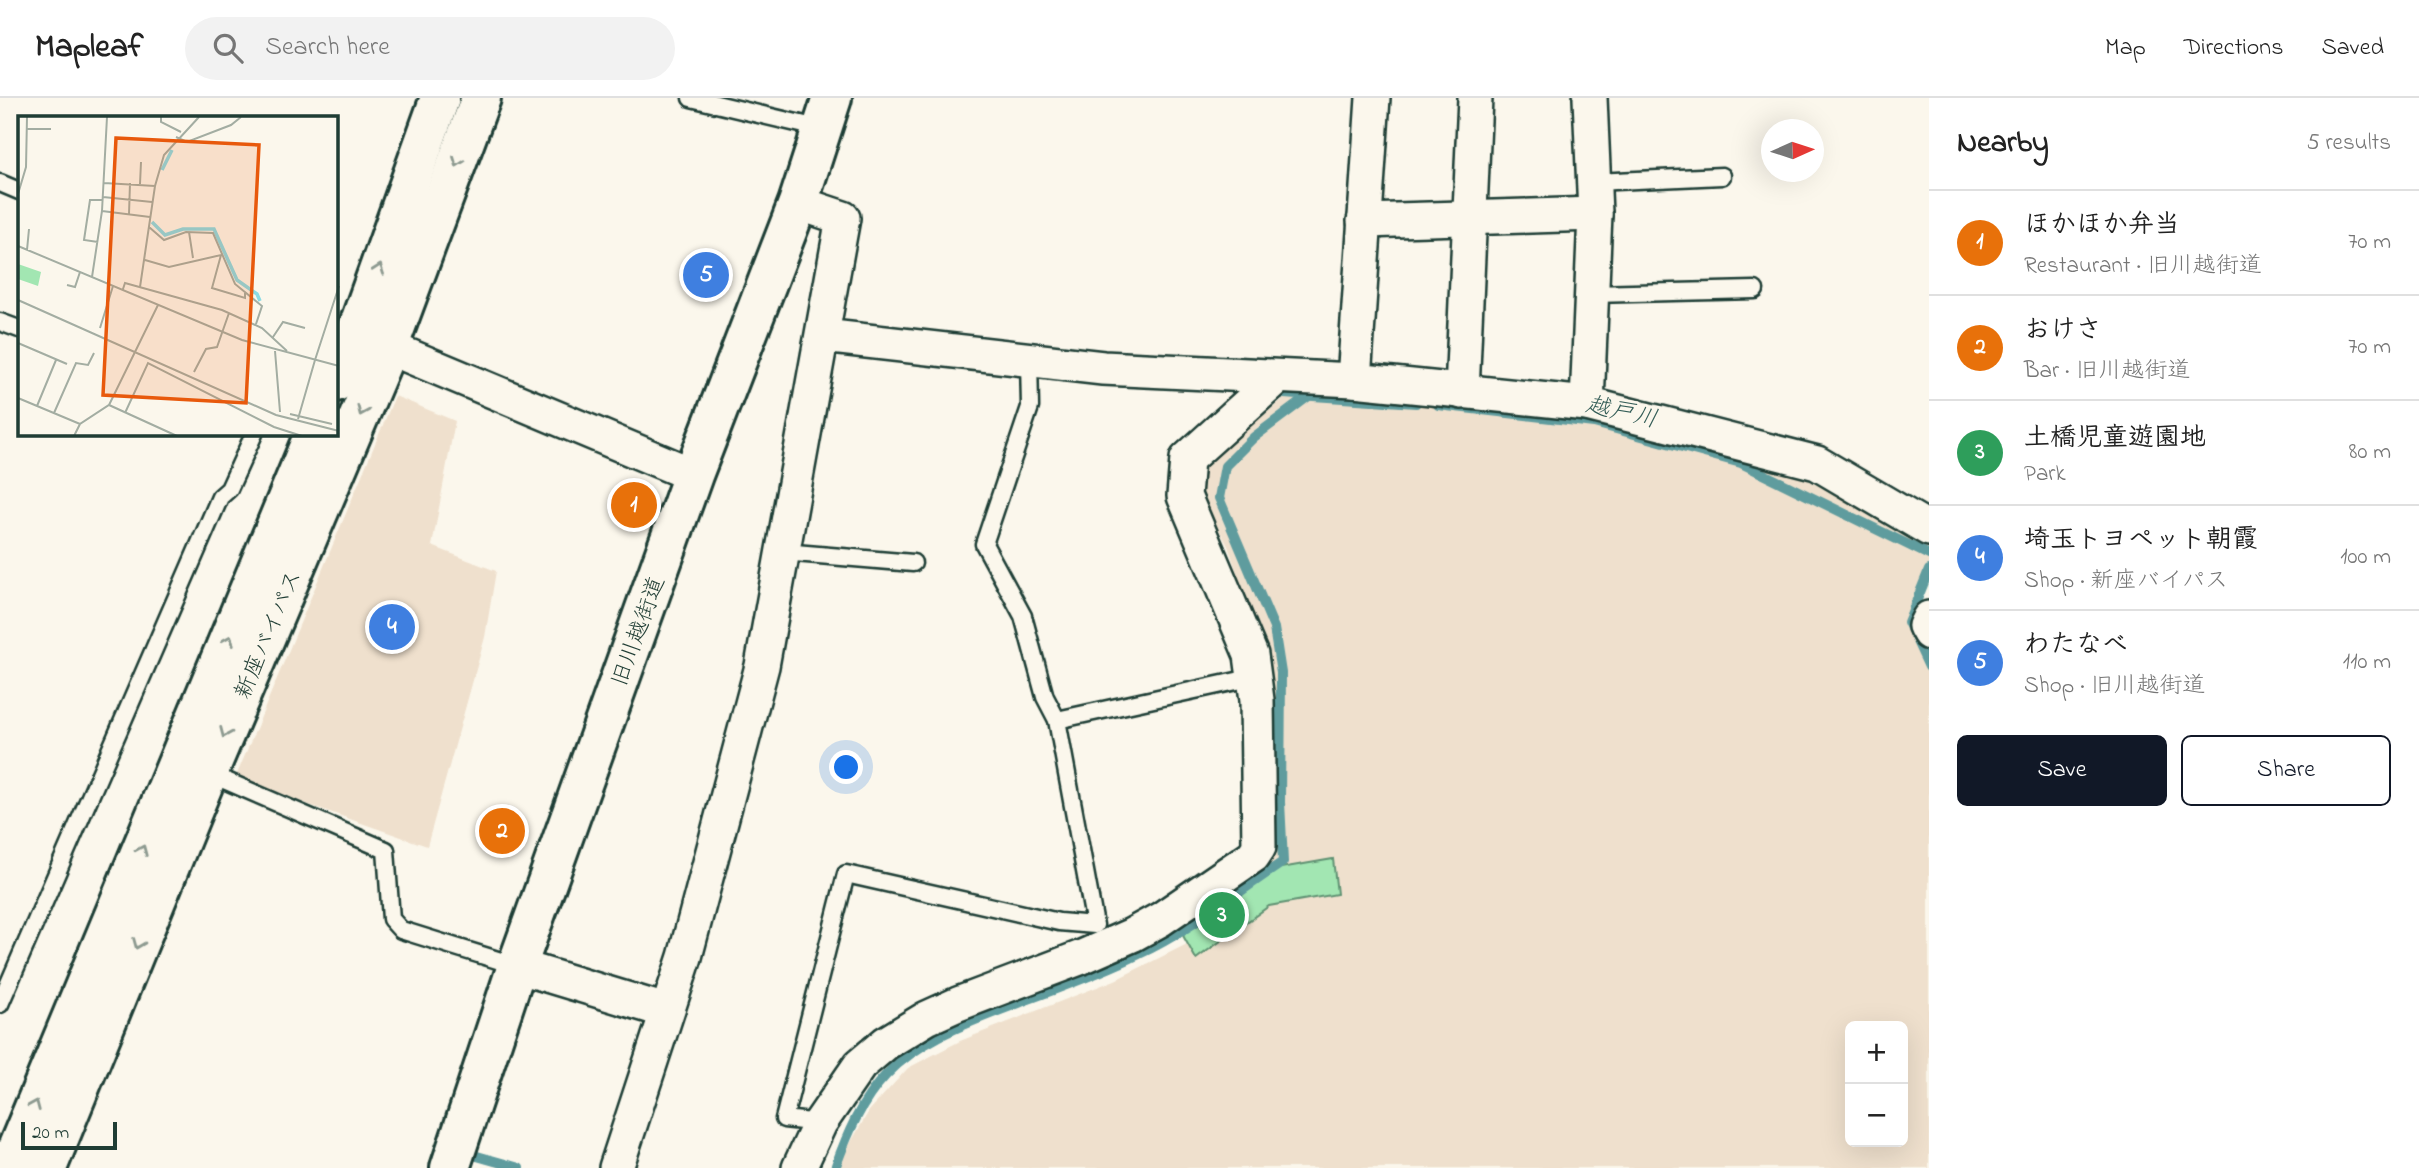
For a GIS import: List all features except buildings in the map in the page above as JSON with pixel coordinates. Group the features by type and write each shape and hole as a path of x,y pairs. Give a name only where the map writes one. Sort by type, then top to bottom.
{"main road":[{"name":"新座バイパス","path":"338,409 440,98"},
{"name":"新座バイパス","path":"338,379 364,336 481,98"},
{"name":"旧川越街道","path":"450,1168 517,966 693,475 798,203 827,113"},
{"name":"新座バイパス","path":"9,1168 313,436"},
{"name":"新座バイパス","path":"47,1168 208,773 328,436"}],"street":[{"path":"1354,380 1373,98"},
{"path":"1462,392 1475,98"},
{"path":"1587,404 1595,198 1590,98"},
{"path":"1364,221 1469,218 1595,198"},
{"path":"616,1168 685,957 762,666 843,218 798,203"},
{"path":"364,336 693,475"},
{"path":"823,336 1103,368 1354,380 1587,404 1817,463 1929,530"},
{"path":"799,1168 820,1123 860,1065 886,1043 927,1018 958,1004 1132,935 1161,919 1253,856 1259,846 1257,700 1251,654 1184,496 1187,460 1278,377"},
{"path":"1929,618 1926,626 1929,633"},
{"path":"517,966 666,1011"}],"lane":[{"path":"691,98 827,113"},
{"path":"1595,198 1722,176"},
{"path":"0,183 18,191"},
{"path":"1591,294 1755,290"},
{"path":"0,322 18,329"},
{"path":"820,1123 784,1119 845,874 1059,922 1095,925 1057,720 1045,698 1023,616 984,544 1030,407 1029,359"},
{"path":"0,1004 220,497 229,489 253,436"},
{"path":"783,552 913,563"},
{"path":"1057,720 1255,677"},
{"path":"208,773 386,850 391,919 401,930 517,966"}],"shaded area":[{"path":"1293,391 1603,414 1795,473 1903,530 1929,548 1929,579 1913,621 1929,655 1929,1168 839,1168 869,1111 908,1068 960,1041 1115,980 1193,941 1182,918 1273,859 1270,671 1228,546 1200,495 1204,464"},
{"path":"395,396 455,421 432,546 496,571 485,637 427,846 235,779"}],"green space":[{"path":"1333,859 1337,894 1269,906 1196,959 1176,923 1258,872"}],"waterway":[{"name":"越戸川","path":"1284,394 1416,403"},
{"path":"835,1168 850,1131 869,1096 886,1075 916,1050 967,1023 1096,974 1157,945 1283,862 1280,802 1281,673 1274,628 1219,498 1225,466 1254,437 1310,395"},
{"name":"越戸川","path":"1438,405 1594,423 1741,463 1929,555"},
{"name":"越戸川","path":"1929,570 1908,622 1929,667"},
{"path":"477,1156 519,1168"}],"place":[{"name":"わたなべ","path":"706,275"},
{"name":"ほかほか弁当","path":"634,505"},
{"name":"埼玉トヨペット朝霞","path":"392,627"},
{"name":"おけさ","path":"502,831"},
{"name":"土橋児童遊園地","path":"1222,915"}]}
